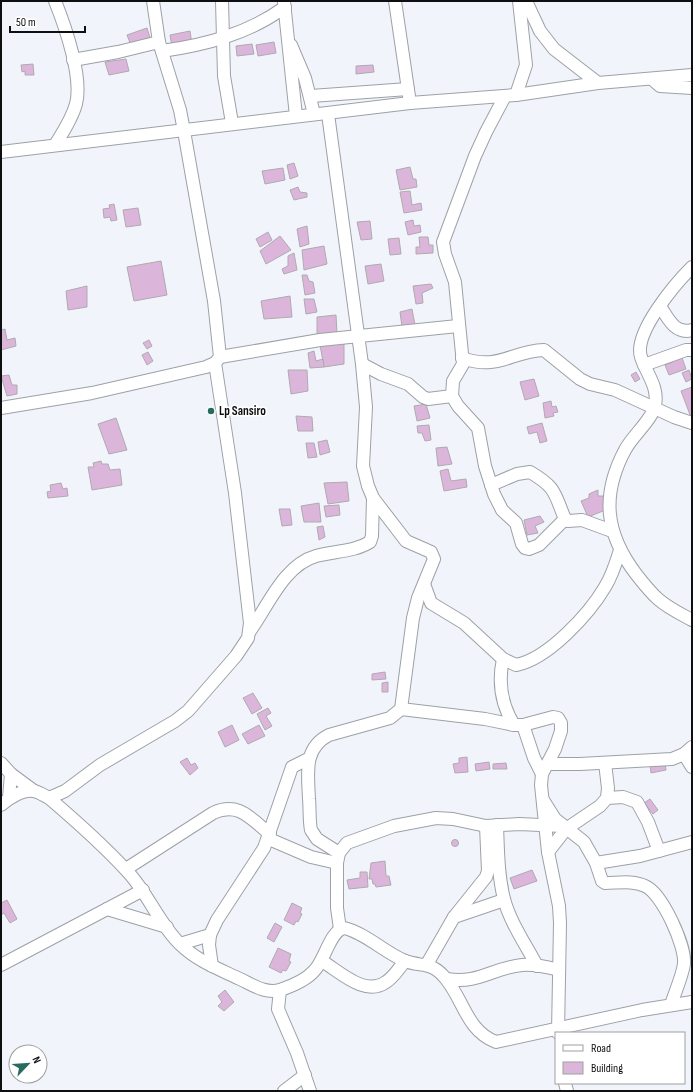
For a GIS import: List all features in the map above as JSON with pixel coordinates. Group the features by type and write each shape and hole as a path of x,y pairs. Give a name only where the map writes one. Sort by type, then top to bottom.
{"street":[{"path":"55,1 74,60 77,102 73,114 55,145"},
{"path":"153,1 160,47 180,110 214,301 218,360 250,631"},
{"path":"222,1 224,76 232,123"},
{"path":"395,1 410,103"},
{"path":"519,3 554,49 598,83"},
{"path":"519,3 526,65 510,96 478,150 443,242 445,254 455,282 462,358 461,370 452,381 452,396 458,406 478,428 485,466 491,485 502,510 516,523 522,544 525,548 529,549 539,545 565,519"},
{"path":"74,60 118,52 160,47 207,44 223,39 272,16 284,4"},
{"path":"284,4 296,116"},
{"path":"288,39 298,57 311,96 314,114"},
{"path":"1,152 184,131 232,123 314,114 328,114 410,103 510,96 598,83 692,76"},
{"path":"652,79 660,86 692,88"},
{"path":"311,96 408,89"},
{"path":"49,798 64,791 104,762 175,721 188,711 226,670 244,646 250,631 283,581 302,562 314,556 357,548 370,542 372,536 373,498 363,466 366,407 362,364 345,226 328,114"},
{"path":"692,267 672,288 660,306 640,344 640,354 657,396 655,408 625,449 611,482 608,502 612,531 620,550 632,568 658,599 692,620"},
{"path":"660,306 672,324 679,330 686,332 692,330"},
{"path":"1,408 99,391 206,367 218,360 320,340 458,326"},
{"path":"462,358 484,364 534,350 544,350 580,379 590,384 615,390 692,423"},
{"path":"644,365 686,350 692,350"},
{"path":"362,364 381,374 408,384 422,397 428,399 452,396"},
{"path":"491,485 517,474 530,472 549,485 555,492 565,519"},
{"path":"338,858 317,839 311,830 308,759 315,745 322,738 390,718 401,709 413,618 434,559 431,552 406,541 373,498"},
{"path":"565,519 568,521 582,520 612,531"},
{"path":"424,584 431,603 464,623 503,658 511,663 520,664 544,653 558,643 605,588 613,573 620,550"},
{"path":"503,658 500,679 501,692 506,711 518,725 534,758 545,769"},
{"path":"401,709 485,719 518,725 553,717 558,718 561,723 561,731 545,769 541,785 548,852 559,906 560,923 557,1030"},
{"path":"545,769 605,763 672,759 688,750 692,767"},
{"path":"212,966 209,945 210,935 217,920 258,860 270,836 283,790 292,767 308,759"},
{"path":"1,763 11,774 34,791 49,798 126,869 143,890 180,944 196,957 212,966 268,992 280,990 306,978 315,971 322,961 336,932 344,928 356,932 387,952 405,961 427,964 436,969 447,980 469,1018 485,1038 496,1042 671,1005 692,1002"},
{"path":"548,852 564,828 600,806 607,798 608,788 605,763"},
{"path":"5,802 11,774"},
{"path":"5,802 24,792 34,791"},
{"path":"607,798 623,798 637,802 648,822 659,851"},
{"path":"543,799 555,819 564,828 584,842 596,863 602,881 605,883 634,882 643,885 655,893 667,911 680,944 684,962 671,1005"},
{"path":"126,869 222,808 234,808 270,836 311,857 338,858"},
{"path":"340,929 337,908 338,858 347,843 380,830 414,821 436,818 453,818 491,826 519,824 544,825 564,828"},
{"path":"491,826 504,900 537,966"},
{"path":"427,964 454,917 486,878 491,826"},
{"path":"596,863 659,851 692,842"},
{"path":"2,961 143,890"},
{"path":"454,917 504,900"},
{"path":"107,909 167,927"},
{"path":"180,944 210,935"},
{"path":"322,961 359,985 371,988 388,981 405,961"},
{"path":"447,980 469,981 508,968 523,965 559,970"},
{"path":"280,990 278,1009 310,1091"},
{"path":"284,1091 304,1075"}],"building":[{"path":"147,28 151,41 132,48 127,35"},
{"path":"190,31 192,44 172,47 170,35"},
{"path":"274,42 276,53 258,56 256,45"},
{"path":"252,44 254,54 237,56 236,46"},
{"path":"126,59 129,71 109,75 105,62"},
{"path":"33,64 34,75 25,75 25,71 22,72 21,65"},
{"path":"373,65 374,72 356,74 356,66"},
{"path":"294,163 298,176 290,179 287,165"},
{"path":"410,167 413,179 416,179 417,187 400,190 396,170"},
{"path":"283,168 285,180 265,184 262,171"},
{"path":"298,187 300,192 307,193 307,197 294,200 290,190"},
{"path":"410,191 412,205 421,203 422,210 404,213 400,192"},
{"path":"114,204 117,220 111,221 110,217 104,218 103,209 110,208 109,205"},
{"path":"138,208 141,225 126,227 123,210"},
{"path":"413,220 414,226 420,225 421,232 408,235 405,222"},
{"path":"370,221 372,239 361,240 357,222"},
{"path":"307,226 309,244 300,247 297,229"},
{"path":"268,232 272,240 260,247 256,239"},
{"path":"280,236 291,250 266,264 260,251"},
{"path":"419,237 428,237 429,245 433,245 433,253 416,254 416,247 420,247"},
{"path":"399,238 401,254 390,255 388,239"},
{"path":"324,246 327,264 304,270 302,250"},
{"path":"294,253 297,270 284,274 282,269 288,266 288,256"},
{"path":"161,261 167,295 134,301 127,267"},
{"path":"381,264 384,281 368,284 365,266"},
{"path":"302,275 307,275 309,281 313,282 315,293 305,295"},
{"path":"431,284 433,288 422,293 423,303 416,304 413,286"},
{"path":"87,286 87,307 68,310 66,291"},
{"path":"290,296 292,317 264,319 261,301"},
{"path":"304,299 314,299 317,312 306,314"},
{"path":"412,309 415,325 402,327 400,312"},
{"path":"336,315 337,333 317,336 317,317"},
{"path":"5,329 7,340 15,338 16,346 1,350 1,330"},
{"path":"149,340 152,346 147,349 143,343"},
{"path":"344,344 344,364 324,367 320,345"},
{"path":"314,351 316,361 323,359 324,367 310,368 308,353"},
{"path":"148,352 153,361 147,365 142,355"},
{"path":"681,355 686,369 669,375 665,365 673,362 672,358"},
{"path":"288,370 307,370 308,391 291,394"},
{"path":"689,370 692,379 686,382 682,373"},
{"path":"636,372 640,379 635,382 631,375"},
{"path":"9,375 12,385 17,385 17,394 7,396 1,376"},
{"path":"534,379 539,396 525,400 520,382"},
{"path":"692,387 692,420 681,391"},
{"path":"551,401 552,407 556,406 558,412 553,413 554,416 545,418 543,403"},
{"path":"426,404 430,418 417,421 414,406"},
{"path":"296,416 312,417 313,431 298,431"},
{"path":"116,418 127,450 109,454 98,424"},
{"path":"542,423 547,441 540,443 537,432 529,434 527,427"},
{"path":"429,425 431,440 425,441 422,433 418,433 417,426"},
{"path":"327,440 330,452 320,455 318,442"},
{"path":"306,443 314,443 317,457 308,458"},
{"path":"447,447 452,464 438,466 436,448"},
{"path":"101,461 102,464 108,464 110,470 120,469 122,485 92,490 88,467 94,467 93,463"},
{"path":"448,469 451,481 466,479 467,487 444,491 440,471"},
{"path":"347,482 349,501 328,504 324,483"},
{"path":"61,483 63,489 67,488 68,496 48,498 47,492 51,491 50,485"},
{"path":"598,490 598,496 603,496 608,509 588,517 581,501 589,498 589,494"},
{"path":"319,503 321,522 304,522 301,506"},
{"path":"339,505 340,515 326,517 324,506"},
{"path":"279,509 290,509 292,525 282,526"},
{"path":"540,516 544,522 535,526 538,533 527,535 524,520"},
{"path":"323,526 325,537 319,540 317,527"},
{"path":"385,672 386,679 372,680 372,674"},
{"path":"388,682 388,692 382,692 382,683"},
{"path":"253,693 262,708 252,714 243,698"},
{"path":"268,708 271,713 266,716 272,726 265,730 257,714"},
{"path":"232,725 239,740 225,747 218,732"},
{"path":"259,725 265,736 248,744 242,734"},
{"path":"467,757 468,772 455,773 453,764 459,763 459,758"},
{"path":"187,758 191,765 195,763 198,768 190,775 180,762"},
{"path":"489,762 490,769 476,771 475,764"},
{"path":"665,762 666,770 651,773 650,765"},
{"path":"506,763 507,769 493,769 493,764"},
{"path":"650,799 658,810 653,814 644,803"},
{"path":"455,839 458,840 458,846 455,847 452,846 451,843 452,840"},
{"path":"385,861 386,876 389,876 391,885 376,887 375,884 373,884 372,879 369,879 371,863"},
{"path":"532,870 537,881 514,889 510,878"},
{"path":"360,872 367,872 368,887 349,889 347,880 360,878"},
{"path":"7,900 17,919 10,923 4,913 1,915 1,903"},
{"path":"292,903 302,908 300,913 302,914 298,922 296,921 294,925 284,920"},
{"path":"275,923 282,927 274,942 267,938"},
{"path":"278,948 291,954 289,961 291,962 286,971 283,970 281,973 269,967"},
{"path":"225,990 234,1002 224,1011 218,1006 222,1002 218,996"}],"place":[{"name":"Lp Sansiro","path":"211,411"}]}
